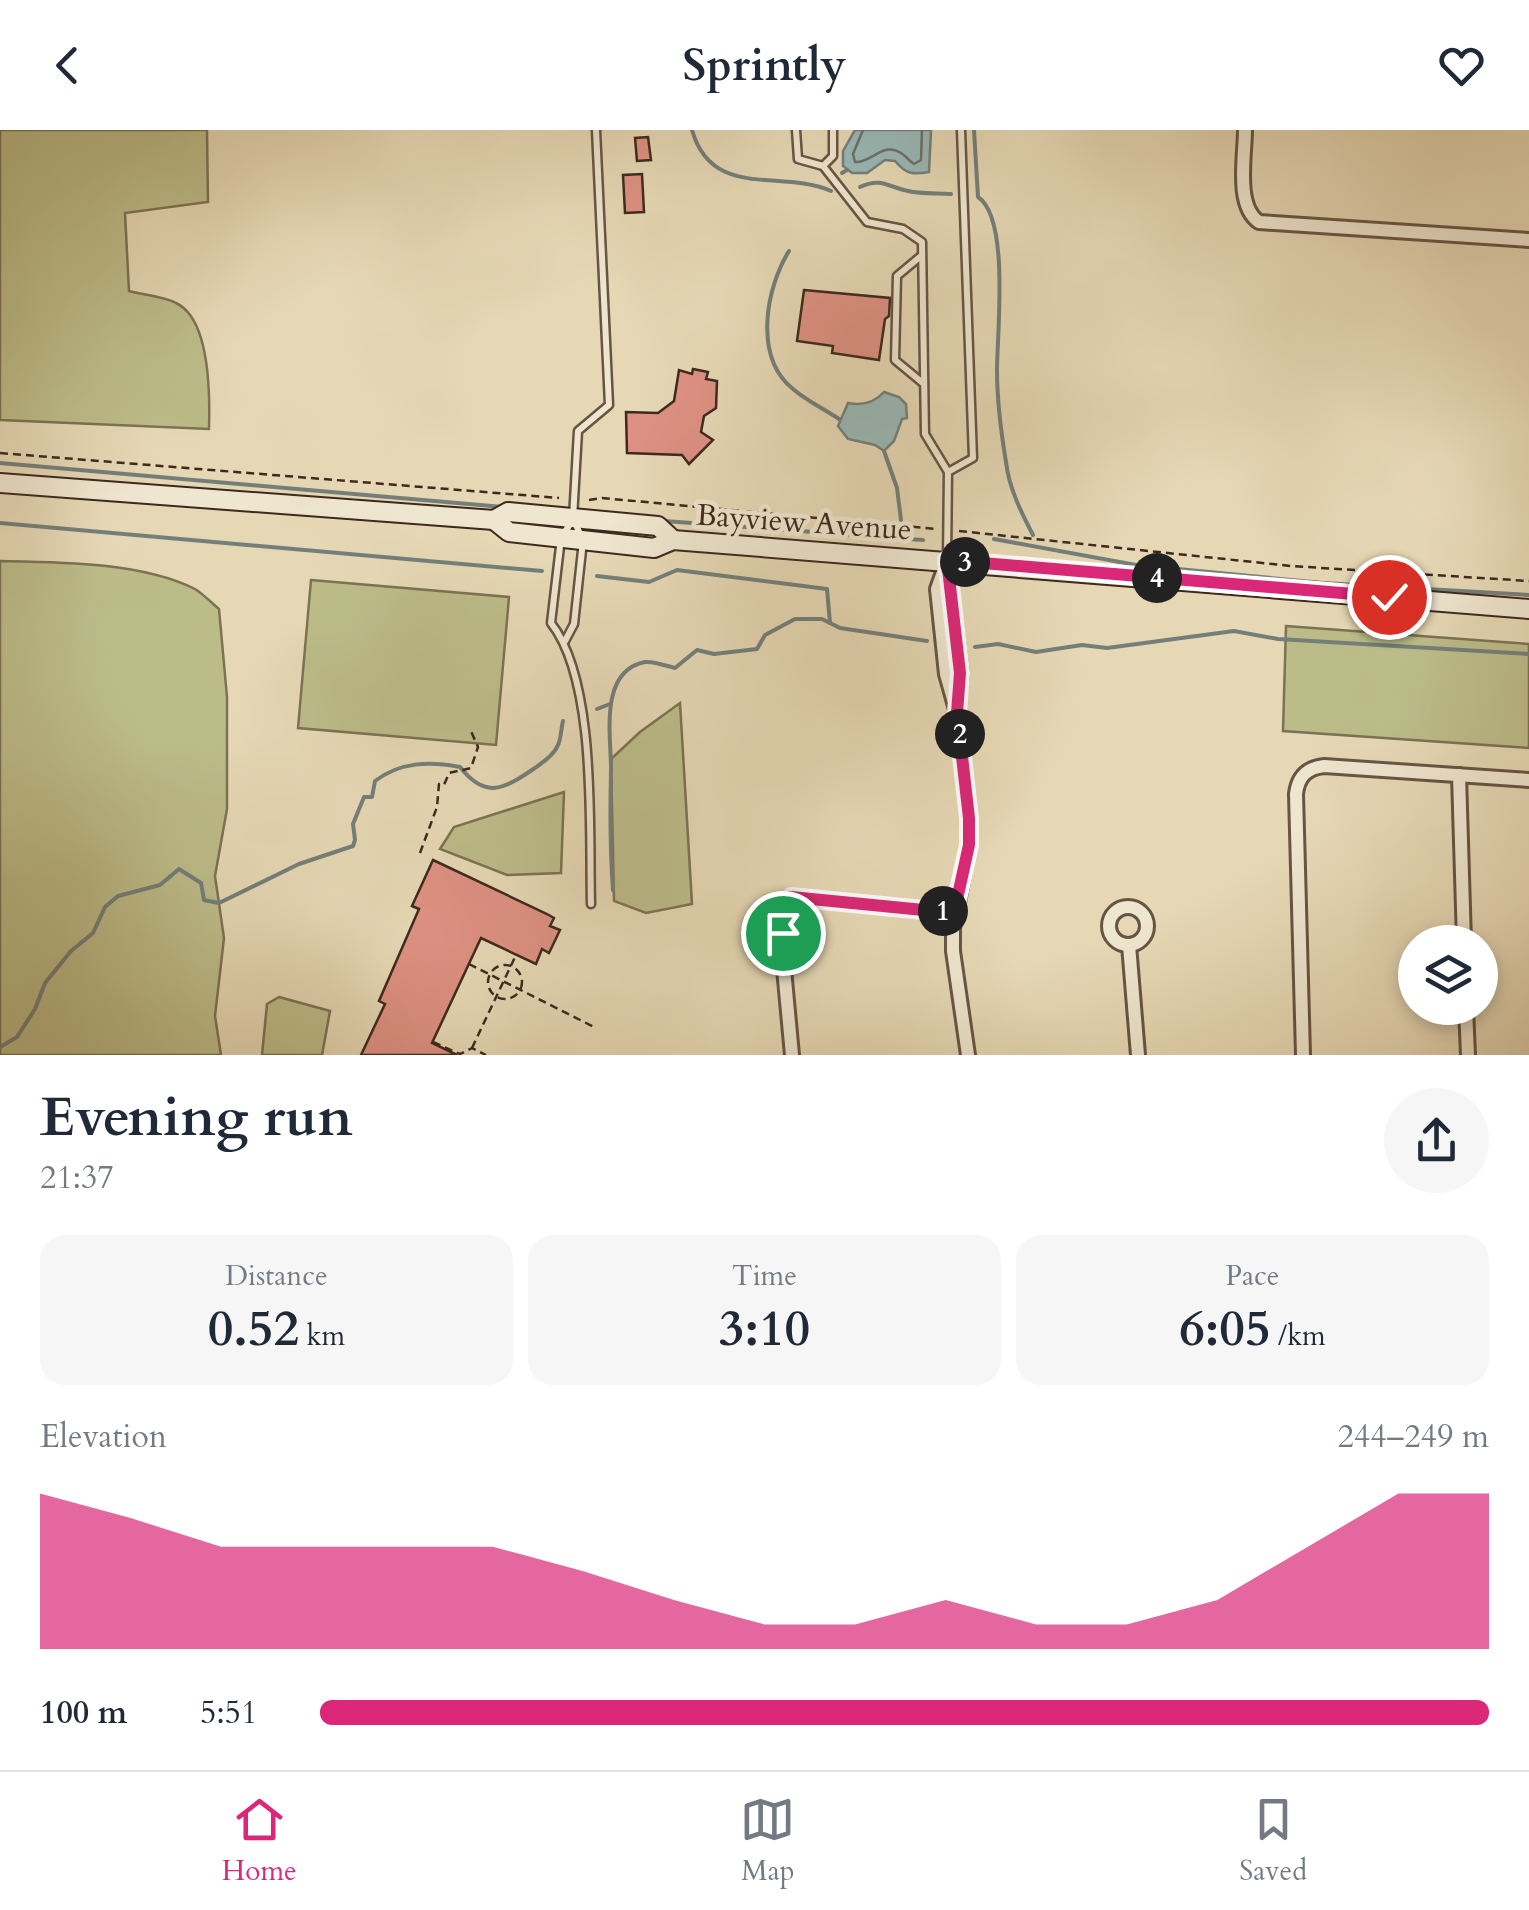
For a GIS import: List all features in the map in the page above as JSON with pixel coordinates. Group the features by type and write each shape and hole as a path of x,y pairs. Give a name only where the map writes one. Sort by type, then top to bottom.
{"main road":[{"name":"Bayview Avenue","path":"0,483 494,520 508,512 658,526 673,540"},
{"name":"Bayview Avenue","path":"494,520 509,532 654,548 673,540 1529,609"}],"street":[{"path":"1245,130 1246,207 1259,222 1529,240"},
{"path":"947,560 960,673 957,713 969,831 954,913 953,951 968,1055"},
{"path":"1303,1055 1298,782 1314,768 1324,766 1529,780"},
{"path":"1459,775 1463,925"},
{"path":"792,1055 779,916 783,904 791,897 954,913"},
{"path":"1130,945 1138,1055"},
{"path":"1467,1025 1468,1055"}],"lane":[{"path":"565,641 574,624 583,541 573,518 578,431 609,405 596,130"},
{"path":"796,130 798,159 822,166 866,222 913,233 922,242 925,434 948,472 947,560"},
{"path":"822,166 834,156 832,130"},
{"path":"948,472 973,458 961,130"},
{"path":"922,256 897,276 896,360 924,384"},
{"path":"573,518 561,538 551,624 565,641 586,731 591,904"}],"path":[{"path":"0,453 559,498"},
{"path":"590,500 940,529"},
{"path":"958,530 1291,566 1529,581"},
{"path":"420,853 437,808 439,784 444,784 449,773 471,768 478,747 470,729"},
{"path":"434,1042 460,1054 472,1048 516,954"},
{"path":"469,964 596,1028"},
{"path":"511,966 495,968 488,983 496,997 505,999 520,990"},
{"path":"511,966 521,976 520,990"},
{"path":"472,1048 486,1055"}],"green space":[{"path":"0,130 207,130 208,202 125,213 129,291 176,303 196,325 206,359 209,429 0,420"},
{"path":"0,561 99,565 150,573 195,589 219,609 227,697 227,809 215,876 224,938 215,1016 221,1055 0,1055"},
{"path":"311,580 509,597 496,745 298,728"},
{"path":"1286,626 1529,644 1529,748 1283,731"},
{"path":"680,703 692,904 646,913 614,901 611,759"},
{"path":"564,792 561,873 507,875 440,849 454,827"},
{"path":"279,997 330,1011 322,1055 262,1055 267,1004"}],"water":[{"path":"855,130 931,130 929,172 910,172 895,161 885,160 867,173 852,173 843,166 843,151"},
{"path":"884,392 906,404 907,418 902,419 894,441 884,451 848,439 838,426 848,403 868,403"}],"building":[{"path":"648,137 651,160 637,161 635,138"},
{"path":"642,174 644,212 625,213 623,175"},
{"path":"804,290 890,298 879,360 832,353 833,346 797,341"},
{"path":"693,369 708,372 706,379 717,381 716,408 704,416 701,432 713,440 689,464 682,455 627,453 626,412 658,413 674,401 679,370 692,374"},
{"path":"433,860 547,914 554,918 550,926 560,930 549,953 542,949 536,964 481,938 432,1043 457,1055 361,1055 385,1004 379,1001 419,909 412,906"}],"waterway":[{"path":"692,130 702,152 715,166 731,174 831,191"},
{"path":"974,130 978,197 988,209 998,251 997,381 1002,439 1013,490 1033,535"},
{"path":"842,173 847,170"},
{"path":"860,187 879,183 913,192 951,194"},
{"path":"789,251 770,302 767,322 772,359 793,389 839,419"},
{"path":"884,451 897,488 901,520"},
{"path":"0,463 503,507"},
{"path":"664,521 923,540"},
{"path":"0,523 542,571"},
{"path":"994,539 1136,565 1323,583 1529,595"},
{"path":"597,576 649,582 677,570 827,589 830,623"},
{"path":"613,890 610,709 613,693 630,668 645,662 675,668 697,650 714,654 757,649 765,635 795,619 822,619 840,628 927,641"},
{"path":"975,647 998,644 1036,652 1082,645 1107,648 1234,631 1278,639 1529,654"},
{"path":"597,709 610,704"},
{"path":"0,1047 17,1037 35,1009 45,983 71,951 93,933 105,907 118,896 160,885 179,869 201,883 204,900 219,903 299,864 353,846 353,824 364,797 372,797 375,781 385,775 405,767 437,764 460,767 487,787 505,786 551,755 559,743 563,721"}],"route":[{"path":"783,933 779,916 783,904 791,897 954,913 969,845 969,818 957,713 960,673 947,560 1389,597"}]}
